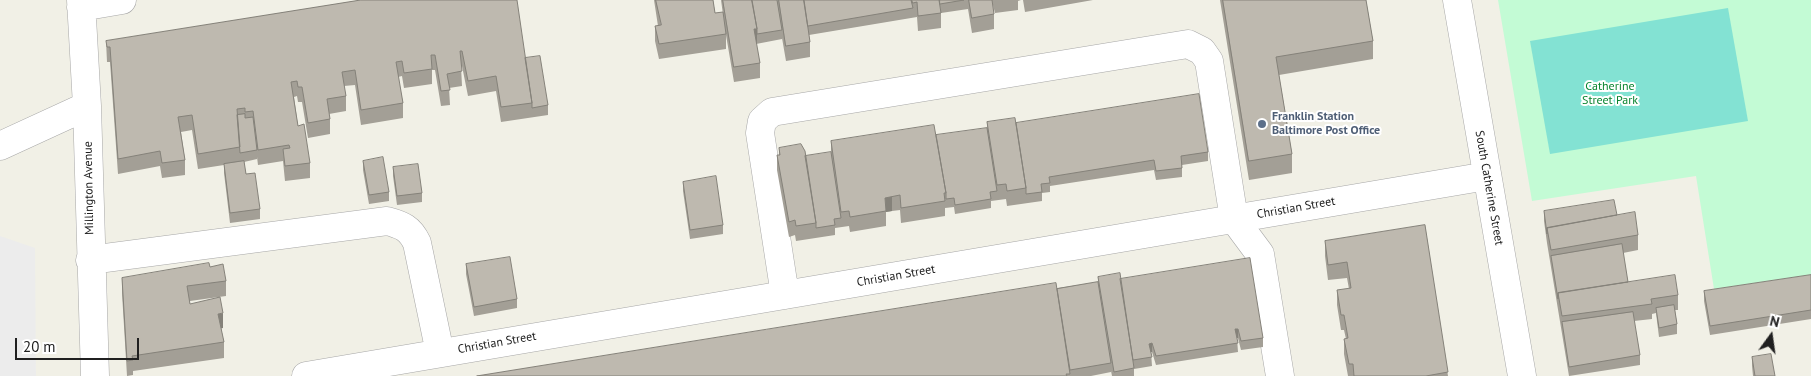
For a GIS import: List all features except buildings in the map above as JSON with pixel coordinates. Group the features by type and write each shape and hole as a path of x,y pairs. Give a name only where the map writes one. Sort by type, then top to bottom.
{"street":[{"path":"81,3 122,0"},
{"name":"South Catherine Street","path":"1457,0 1522,376"},
{"name":"Millington Avenue","path":"81,3 88,106 90,260 96,376"},
{"path":"785,295 760,133 762,121 772,112 1188,44 1202,51 1209,61 1234,219 1260,254 1280,376"},
{"path":"0,146 88,106"},
{"name":"Christian Street","path":"306,376 1487,176"},
{"path":"90,260 387,221 405,226 412,233 417,243 440,353"}],"green space":[{"name":"Catherine Street Park","path":"1498,0 1811,0 1811,275 1714,289 1696,176 1532,201"},
{"path":"1728,8 1748,121 1550,154 1530,41"}],"shaded area":[{"path":"0,236 35,248 36,376 0,376"}],"place":[{"name":"Franklin Station Baltimore Post Office","path":"1262,124"}]}
